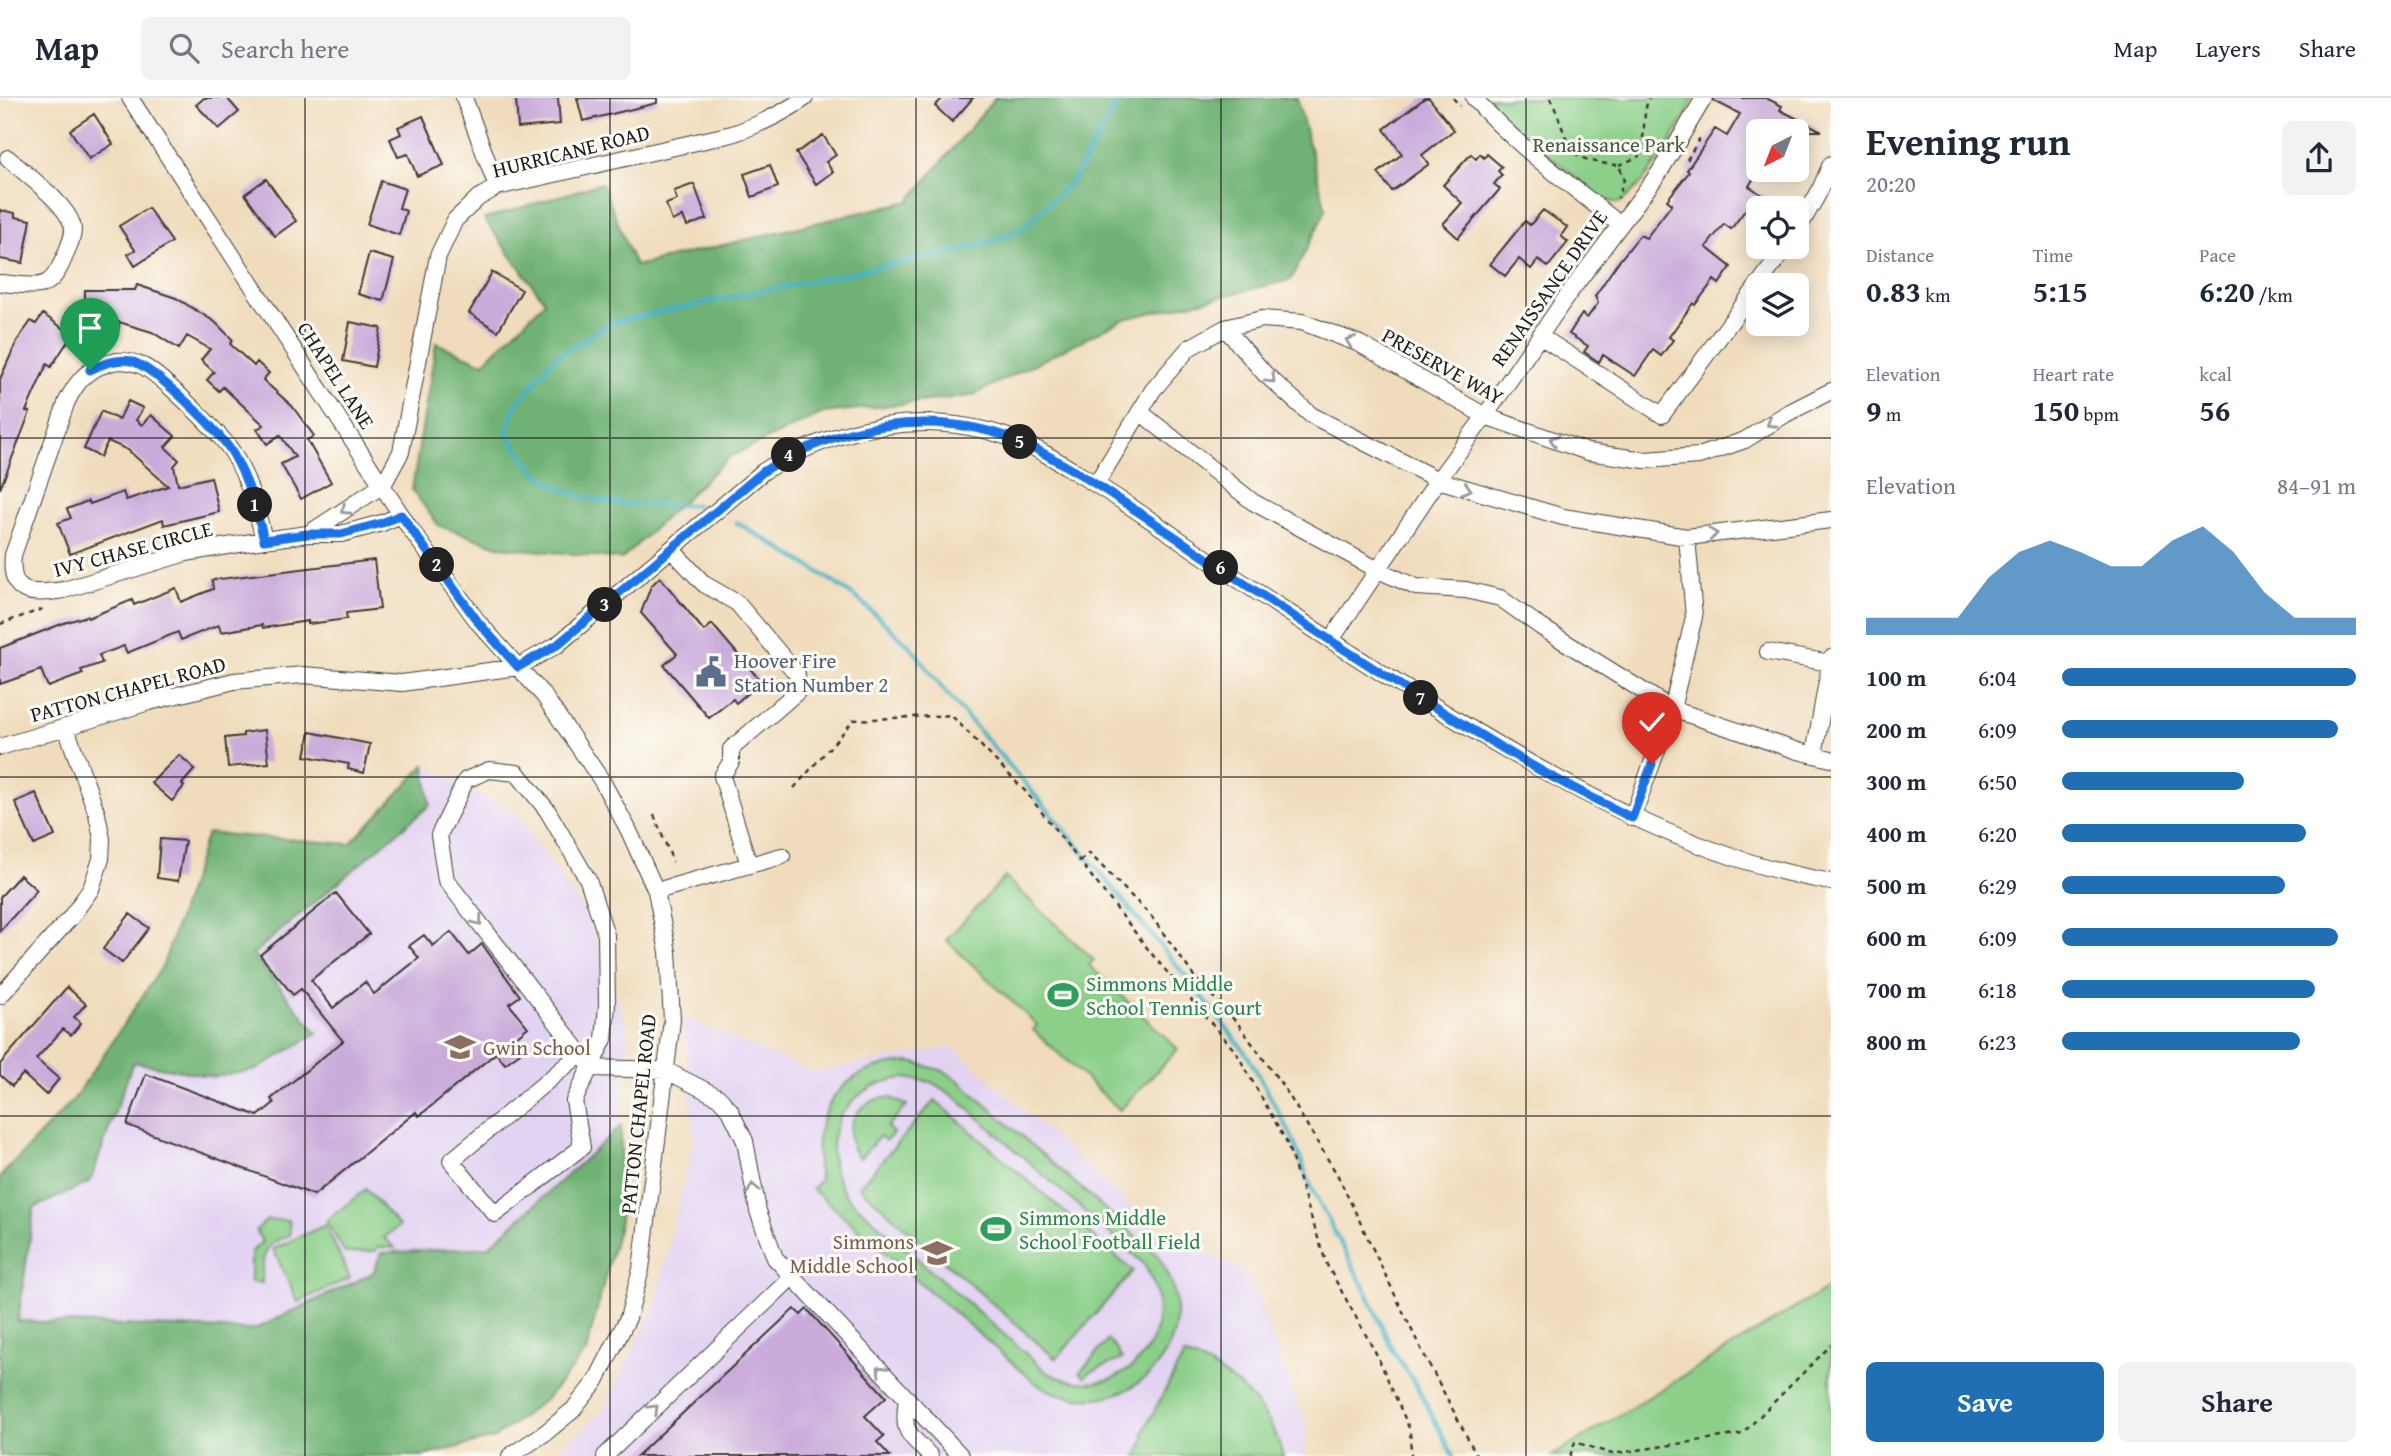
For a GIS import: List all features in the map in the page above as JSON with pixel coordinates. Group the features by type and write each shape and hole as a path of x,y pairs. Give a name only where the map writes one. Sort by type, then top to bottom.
{"street":[{"name":"CHAPEL LANE","path":"130,98 401,515 478,622 518,667"},
{"path":"464,98 497,187"},
{"name":"HURRICANE ROAD","path":"383,485 401,452 438,256 455,220 478,198 497,187 732,134 784,112 805,98"},
{"path":"1475,98 1491,117 1521,144 1614,219"},
{"name":"RENAISSANCE DRIVE","path":"1331,640 1438,480 1540,336 1614,219 1659,173 1704,98"},
{"path":"0,283 40,286 52,282 73,234 72,223 56,202 8,158"},
{"path":"1809,207 1831,164"},
{"path":"1540,336 1662,415 1777,259"},
{"name":"PRESERVE WAY","path":"1096,484 1153,390 1189,348 1225,328 1262,319 1302,322 1360,344 1485,416 1588,452 1645,460 1699,456 1745,440 1786,414 1831,391"},
{"path":"1225,328 1265,374 1311,415 1438,480 1563,517 1687,537 1831,520"},
{"path":"0,592 16,584 11,572 13,555 67,401 77,381 90,370 117,361 131,361 156,376 214,430 232,451 254,499 264,540"},
{"path":"1140,412 1253,502 1378,570 1416,587 1466,590 1500,598 1541,627 1672,709 1831,759"},
{"path":"518,667 557,645 764,471 791,454 836,436 878,426 939,423 1011,438 1042,452 1096,484 1331,640 1527,762 1632,818 1725,853 1802,877 1831,882"},
{"name":"IVY CHASE CIRCLE","path":"307,534 383,485"},
{"name":"IVY CHASE CIRCLE","path":"16,584 27,591 44,593 64,590 176,555 307,534 341,534 401,515"},
{"path":"1632,818 1672,709 1694,617 1687,537"},
{"path":"671,549 704,584 737,603 797,674 797,692 730,749 731,762 722,776 749,865"},
{"path":"1768,652 1830,660 1814,755"},
{"name":"PATTON CHAPEL ROAD","path":"0,747 149,702 234,681 269,676 303,675 402,683 518,667 544,696 602,781 629,831 656,891 668,952 672,1020 641,1269 628,1318 596,1381 573,1410 510,1456"},
{"path":"0,996 71,917 91,889 101,859 102,839 97,814 66,728"},
{"path":"580,1054 451,1161 495,1214 582,1147 574,1101 592,1068 604,1039 607,1006 606,935 588,880 547,810 517,773 489,770 467,780 439,835 446,880 592,1068 665,1070 718,1097 730,1110 745,1141 758,1211 775,1258 961,1456"},
{"path":"656,891 782,856"},
{"path":"605,1456 793,1276"},
{"path":"907,1398 904,1424 906,1430 930,1456"}],"path":[{"path":"1550,98 1567,144 1574,154 1595,163 1619,165 1638,157 1644,145 1646,106 1649,98"},
{"path":"1586,241 1592,227 1614,219 1624,179 1619,165"},
{"path":"0,624 52,606"},
{"path":"794,788 854,720 951,715 1026,792 1155,958 1236,1052 1286,1142 1327,1265 1377,1355 1410,1430 1410,1456"},
{"path":"654,815 673,862"},
{"path":"1081,861 1089,853 1151,916 1194,976 1239,1026 1285,1089 1338,1176 1418,1343 1477,1456"},
{"path":"1570,1456 1575,1442 1612,1454 1742,1434 1831,1345"}],"shaded area":[{"name":"Gwin School","path":"425,765 516,814 589,919 628,1029 621,1126 488,1247 381,1253 373,1273 253,1330 18,1321 34,1208 90,1182 133,1062 213,1077 316,1032 253,954 430,806"},
{"name":"Simmons Middle School","path":"683,1018 813,1072 953,1047 1164,1235 1247,1272 1307,1427 1304,1456 551,1456 603,1410 656,1302 694,1137"}],"green space":[{"path":"995,98 1297,98 1326,210 1291,280 1124,319 971,396 823,413 729,457 622,559 501,547 439,526 412,490 436,343 483,363 545,302 484,219 602,183 635,266 909,201"},
{"name":"Renaissance Park","path":"1486,98 1694,98 1651,171 1619,203 1604,200 1508,122"},
{"path":"425,765 430,805 253,954 317,1033 256,1070 213,1077 133,1062 90,1182 34,1208 18,1321 253,1330 373,1273 381,1253 488,1247 621,1126 620,1221 586,1352 547,1398 494,1438 423,1456 0,1456 0,1177 74,1099 163,965 207,833 350,844"},
{"name":"Simmons Middle School Tennis Court","path":"1005,877 1094,960 1089,965 1178,1049 1120,1110 1033,1030 1037,1025 946,940"},
{"path":"911,1062 944,1071 958,1080 1157,1255 1173,1287 1176,1318 1169,1346 1153,1370 1131,1388 1103,1397 1071,1397 1038,1385 812,1189 820,1180 819,1133 834,1097 848,1083 865,1072 886,1065","holes":["904,1078 931,1082 954,1096 1143,1263 1155,1290 1158,1315 1152,1339 1140,1358 1123,1373 1101,1381 1075,1382 1048,1373 847,1197 837,1177 832,1157 833,1138 839,1120 849,1105 864,1092 882,1083"]},
{"path":"882,1098 891,1098 907,1105 887,1127 893,1133 886,1141 880,1136 859,1159 851,1140 852,1122 863,1107"},
{"name":"Simmons Middle School Football Field","path":"935,1100 1133,1271 1056,1359 859,1187"},
{"path":"366,1189 399,1226 384,1238 395,1248 377,1247 376,1251 345,1253 326,1221"},
{"path":"267,1220 289,1220 290,1235 269,1247 263,1259 262,1283 251,1282 251,1252 262,1242 256,1230"},
{"path":"325,1225 350,1278 298,1302 273,1249"},
{"path":"1831,1286 1831,1456 1552,1456 1575,1442"},
{"path":"1108,1340 1122,1359 1084,1377 1080,1372"},
{"path":"1184,1355 1217,1371 1246,1393 1269,1422 1283,1456 1137,1456 1145,1437 1142,1434"}],"building":[{"path":"204,98 227,98 239,112 219,129 196,105"},
{"path":"558,98 560,124 518,128 516,99"},
{"path":"577,98 657,98 657,103 583,121"},
{"path":"943,98 973,98 952,122 935,106"},
{"path":"1425,98 1429,98 1454,130 1422,155 1429,164 1392,191 1378,173 1402,154 1384,129"},
{"path":"1714,98 1766,98 1782,106 1780,110 1798,119 1746,119 1746,182 1752,182 1749,186 1764,196 1746,196 1746,209 1731,229 1724,224 1706,247 1731,267 1719,284 1714,280 1695,305 1693,303 1669,337 1673,340 1661,356 1653,350 1635,376 1603,355 1599,362 1584,352 1588,346 1569,334 1582,314 1587,318 1598,303 1595,296 1616,265 1640,235 1646,238 1672,204 1667,200 1689,172 1687,170 1715,129 1727,136 1740,114 1714,101"},
{"path":"94,114 113,144 89,159 70,130"},
{"path":"423,116 444,165 417,176 408,154 398,157 390,139 401,134 398,127"},
{"path":"1810,125 1822,131 1810,131"},
{"path":"823,135 836,155 826,162 833,172 816,184 796,153"},
{"path":"1471,154 1476,159 1480,154 1484,158 1487,154 1502,167 1498,171 1502,175 1494,184 1500,189 1458,238 1443,224 1462,203 1443,185"},
{"path":"770,165 778,187 752,197 744,174"},
{"path":"266,179 296,221 275,236 245,194"},
{"path":"381,181 405,189 399,208 406,211 399,235 367,224"},
{"path":"694,184 707,219 687,226 683,216 672,221 666,204 677,200 674,191"},
{"path":"148,208 172,242 135,266 128,254 135,250 119,226"},
{"path":"0,210 31,220 23,263 0,259"},
{"path":"1543,210 1567,227 1561,236 1568,242 1548,267 1538,260 1531,269 1519,259 1505,276 1490,264 1525,221 1530,225"},
{"path":"369,253 394,260 383,301 358,294"},
{"path":"492,272 522,290 498,331 469,313"},
{"path":"137,285 176,298 215,322 233,340 230,344 254,366 257,362 269,373 263,380 292,406 314,436 307,440 331,482 301,499 281,464 295,457 280,435 267,444 257,429 264,425 223,387 219,391 207,380 214,372 201,360 210,349 187,336 179,349 152,332 119,322 119,327 85,327 85,290 135,290"},
{"path":"43,314 72,335 51,367 47,364 26,411 30,412 0,489 0,379 17,341 31,321 36,324"},
{"path":"350,322 381,328 374,367 343,361"},
{"path":"128,401 143,408 136,420 142,425 151,415 175,436 165,447 179,460 174,466 178,485 211,477 219,512 164,525 163,519 70,554 58,523 71,518 67,509 123,492 126,500 168,486 128,450 108,441 100,457 84,449 101,411 119,420"},
{"path":"374,560 380,609 346,613 347,619 308,624 308,621 263,628 262,625 221,632 219,625 181,640 178,632 127,653 124,646 99,655 102,663 81,670 83,674 48,687 41,670 0,684 0,648 132,600 134,605 176,588 181,602 213,589 212,580"},
{"name":"Hoover Fire Station Number 2","path":"660,577 704,631 712,624 758,678 748,687 751,690 736,703 733,699 709,718 664,665 677,654 641,613 651,586"},
{"path":"265,730 269,763 228,767 225,738"},
{"path":"310,732 370,744 364,773 348,769 349,764 305,756"},
{"path":"179,755 195,769 172,801 151,783"},
{"path":"36,793 55,836 34,845 15,802"},
{"path":"160,839 185,841 178,881 157,878"},
{"path":"20,875 37,890 0,931 0,897"},
{"path":"336,893 369,934 311,980 333,1008 365,982 374,994 419,958 409,946 424,935 433,946 451,932 469,955 482,944 520,996 509,1004 528,1027 510,1042 520,1053 505,1064 496,1053 419,1116 416,1112 314,1195 127,1125 146,1074 258,1116 274,1103 271,1099 343,1041 301,989 293,995 260,955"},
{"path":"130,914 149,928 122,963 103,949"},
{"path":"67,987 86,1004 74,1017 81,1023 71,1035 63,1029 36,1059 59,1079 46,1095 23,1074 12,1086 0,1075 0,1064"},
{"name":"Simmons Middle School","path":"794,1309 801,1315 807,1309 886,1397 865,1416 884,1436 877,1442 890,1456 637,1456"}],"waterway":[{"path":"696,505 616,503 577,495 559,487 537,473 507,434 515,407 554,358 613,322 970,248 1020,231 1073,180 1114,110 1115,98"},
{"path":"736,522 857,598 911,647 947,694 1048,810 1193,985 1248,1056 1291,1135 1313,1191 1367,1293 1393,1351 1416,1385 1453,1456"}],"place":[{"name":"Hoover Fire Station Number 2","path":"711,672"},
{"name":"Simmons Middle School Tennis Court","path":"1063,995"},
{"name":"Gwin School","path":"460,1047"},
{"name":"Simmons Middle School Football Field","path":"996,1229"},
{"name":"Simmons Middle School","path":"937,1253"}],"route":[{"path":"90,370 117,361 131,361 144,367 214,430 232,451 244,474 254,499 264,540 307,534 341,534 401,515 478,622 518,667 557,645 764,471 791,454 836,436 878,426 939,423 1011,438 1042,452 1113,494 1360,660 1448,715 1527,762 1632,818 1652,764"}]}
